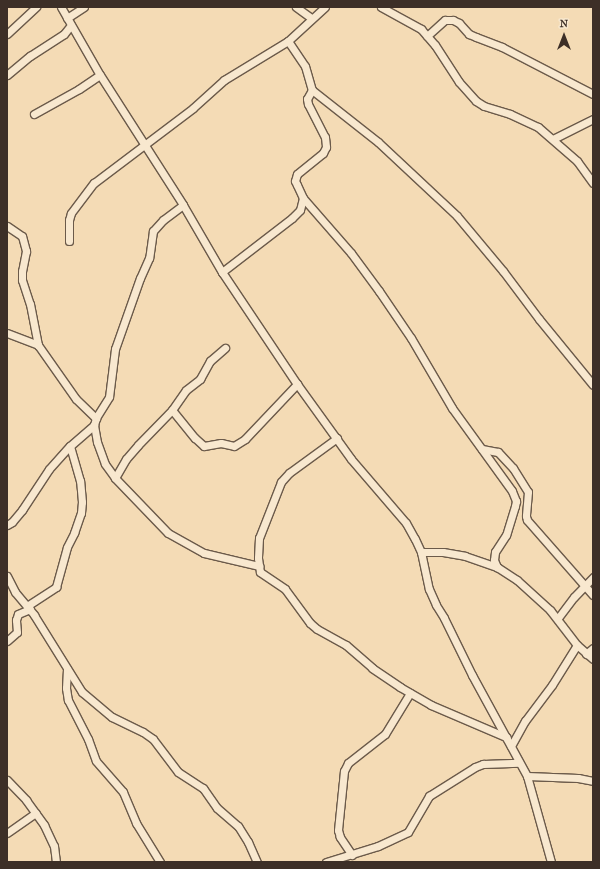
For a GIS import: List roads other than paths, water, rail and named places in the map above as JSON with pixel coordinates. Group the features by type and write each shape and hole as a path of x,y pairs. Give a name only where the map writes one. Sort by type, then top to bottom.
{"street":[{"path":"7,34 36,7"},
{"path":"61,7 100,75 183,206 222,272 297,384 351,459 406,523 421,552 429,589 436,605 509,743"},
{"path":"67,18 84,7"},
{"path":"296,7 311,18"},
{"path":"69,241 69,220 71,213 80,200 101,177 193,108 224,80 288,41 311,18 325,7"},
{"path":"382,7 407,20 427,36 459,82 476,101 484,106 524,120 553,139 577,161 593,183"},
{"path":"427,36 445,20 453,20 459,23 469,34 476,38 502,47 593,94"},
{"path":"7,75 30,56 64,34 71,25"},
{"path":"288,41 304,66 312,90 378,142 457,216 507,276 539,319 593,385"},
{"path":"34,114 100,75"},
{"path":"312,90 307,99 308,104 325,137 326,148 323,153 298,174 295,181 303,198 351,253 379,291 411,338 452,408 512,491 516,500 510,524 494,557 497,567"},
{"path":"553,139 593,119"},
{"path":"222,272 292,218 300,210 303,198"},
{"path":"7,525 12,522 22,510 49,469 95,422 109,396 115,350 140,278 149,258 153,231 163,220 183,206"},
{"path":"7,226 22,236 26,251 22,271 22,280 30,304 38,345 76,399 95,422 100,452 105,464 115,478 168,533 183,543 204,553 259,566"},
{"path":"7,333 38,345"},
{"path":"115,478 135,448 172,410 186,390 200,380 210,362 224,348"},
{"path":"172,410 195,438 204,446 221,443 234,446 245,439 297,384"},
{"path":"337,438 289,473 281,482 260,533 258,550 260,572 264,576 279,584 290,594 310,623 317,629 338,640 372,668 410,693 446,712 506,737 527,776 551,862"},
{"path":"7,641 17,632 16,620 18,614 29,608 56,587 67,547 81,513 82,502 80,481 70,446"},
{"path":"482,448 498,452 512,468 528,492 527,520 593,595"},
{"path":"421,552 443,552 465,556 497,567 517,580 558,618 577,644 593,659"},
{"path":"7,576 15,592 29,608 82,692 112,717 148,735 160,746 178,772 203,788 217,808 242,831 257,862"},
{"path":"558,618 593,577"},
{"path":"509,743 552,685 577,644"},
{"path":"586,654 593,648"},
{"path":"67,670 66,688 68,700 88,739 96,761 123,792 136,823 160,862"},
{"path":"352,855 338,830 344,771 348,763 385,734 410,693"},
{"path":"326,862 352,855 392,841 408,832 429,796 463,773 483,764 519,763"},
{"path":"527,776 578,778 593,781"},
{"path":"7,780 36,813 50,836 54,846 56,862"},
{"path":"7,833 36,813"}]}
